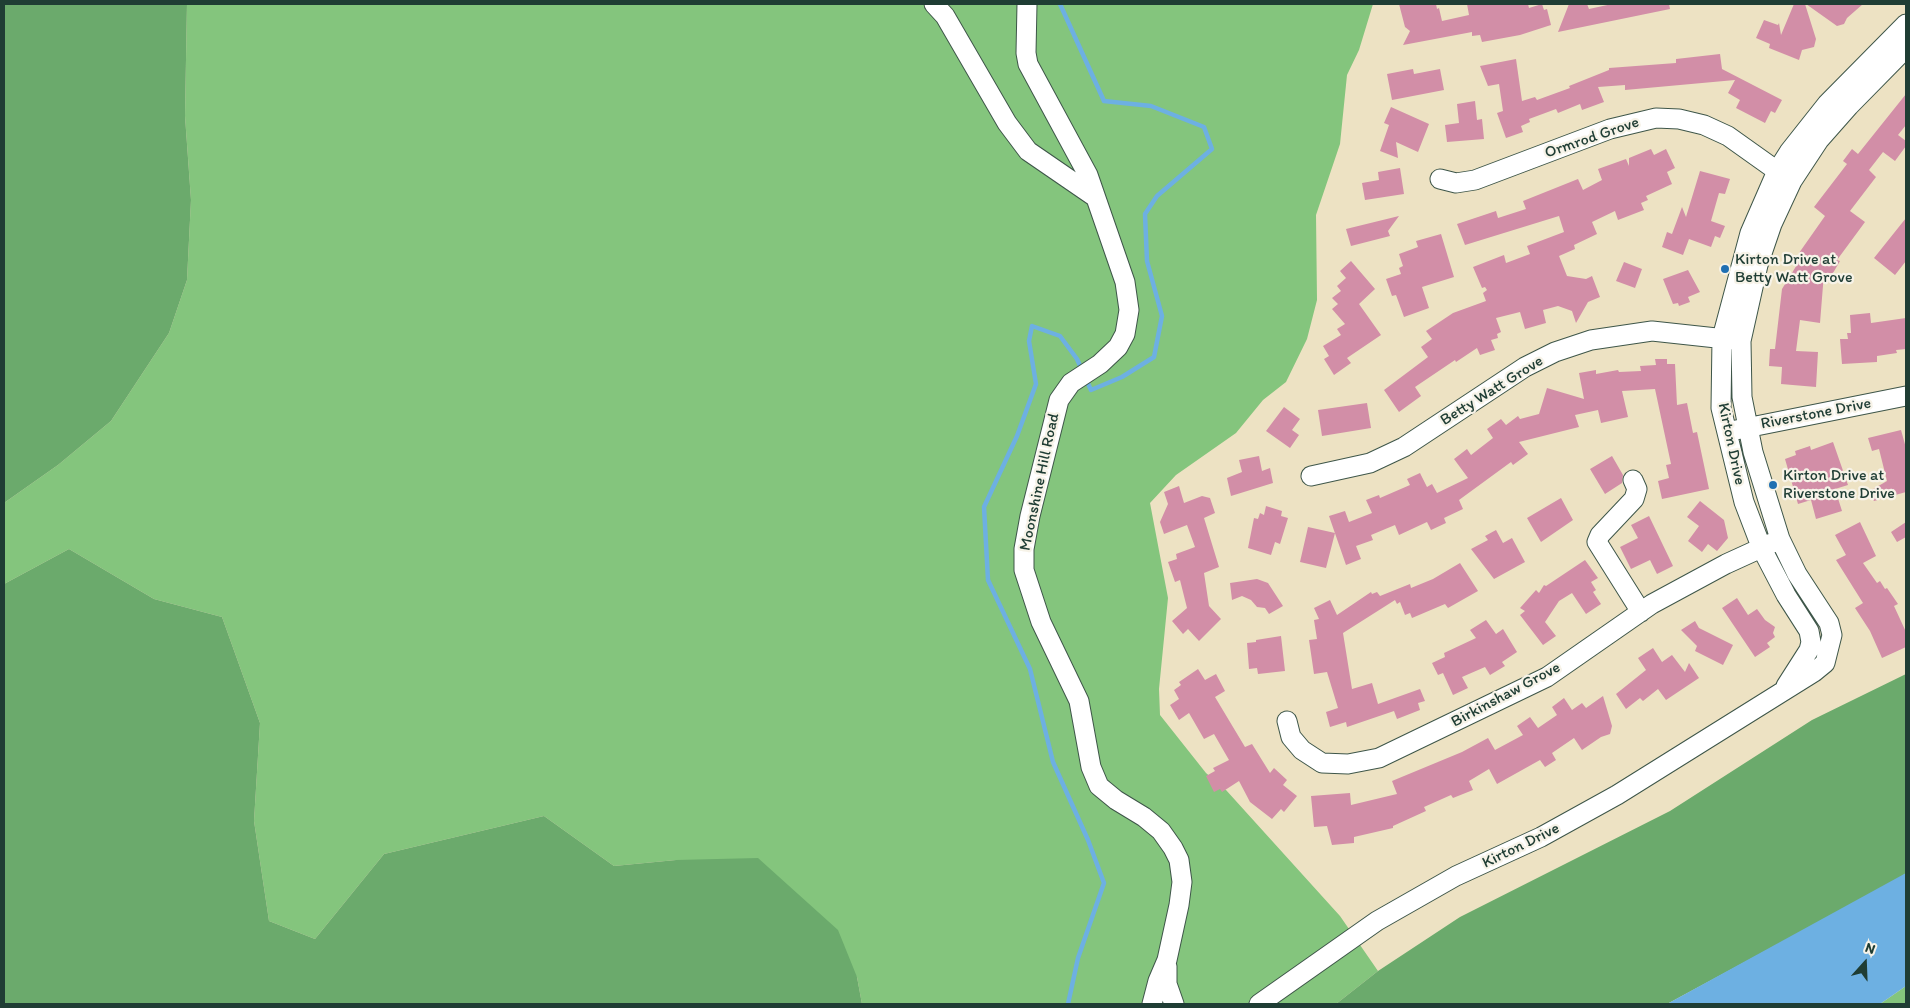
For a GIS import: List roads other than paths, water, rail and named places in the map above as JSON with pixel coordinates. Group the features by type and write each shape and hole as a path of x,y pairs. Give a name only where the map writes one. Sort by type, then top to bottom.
{"street":[{"path":"934,4 944,16 1007,123 1028,152 1095,198"},
{"name":"Moonshine Hill Road","path":"1027,4 1026,44 1028,64 1088,175 1125,282 1129,310 1125,334 1118,347 1107,359 1082,375 1064,390 1056,407 1030,516 1024,549 1024,570 1041,622 1079,701 1091,767 1099,786 1116,800 1157,827 1173,848 1178,860 1182,882 1167,960 1167,984 1174,1004"},
{"name":"Kirton Drive","path":"1259,1004 1377,921 1456,876 1541,838 1618,795 1814,672 1825,663 1832,635 1829,623 1798,574 1780,539 1763,487 1742,398 1741,340 1758,265 1784,176 1789,152 1827,104 1906,24"},
{"name":"Kirton Drive","path":"1784,690 1809,650 1811,642 1809,631 1786,595 1762,549 1744,502 1726,432 1720,399 1722,338 1750,233 1784,176 1820,140 1849,106 1905,51"},
{"name":"Ormrod Grove","path":"1440,179 1456,182 1475,180 1610,129 1656,118 1679,119 1704,125 1728,136 1784,176"},
{"name":"Betty Watt Grove","path":"1311,476 1370,463 1404,447 1526,367 1555,352 1591,340 1652,331 1741,340"},
{"name":"Riverstone Drive","path":"1726,432 1906,396"},
{"path":"1633,480 1637,489 1634,499 1600,535 1597,542 1641,612"},
{"name":"Birkinshaw Grove","path":"1286,721 1291,737 1302,750 1322,763 1348,764 1378,758 1547,677 1641,612 1726,564 1762,549 1780,539"},
{"name":"Moonshine Hill Road","path":"1152,1004 1158,981 1167,960"}],"water":[{"path":"1906,873 1906,986 1880,1004 1667,1004"}],"waterway":[{"path":"1060,4 1104,101 1151,106 1204,127 1212,149 1157,196 1145,214 1147,261 1162,316 1154,357 1122,377 1091,390 1086,379"},
{"path":"1068,1004 1078,958 1104,883 1088,840 1053,762 1030,669 988,580 984,507 1017,436 1036,384 1029,341 1032,326 1060,336 1077,359 1082,370"}],"place":[{"name":"Kirton Drive at Betty Watt Grove","path":"1725,269"},
{"name":"Kirton Drive at Riverstone Drive","path":"1773,485"}]}
